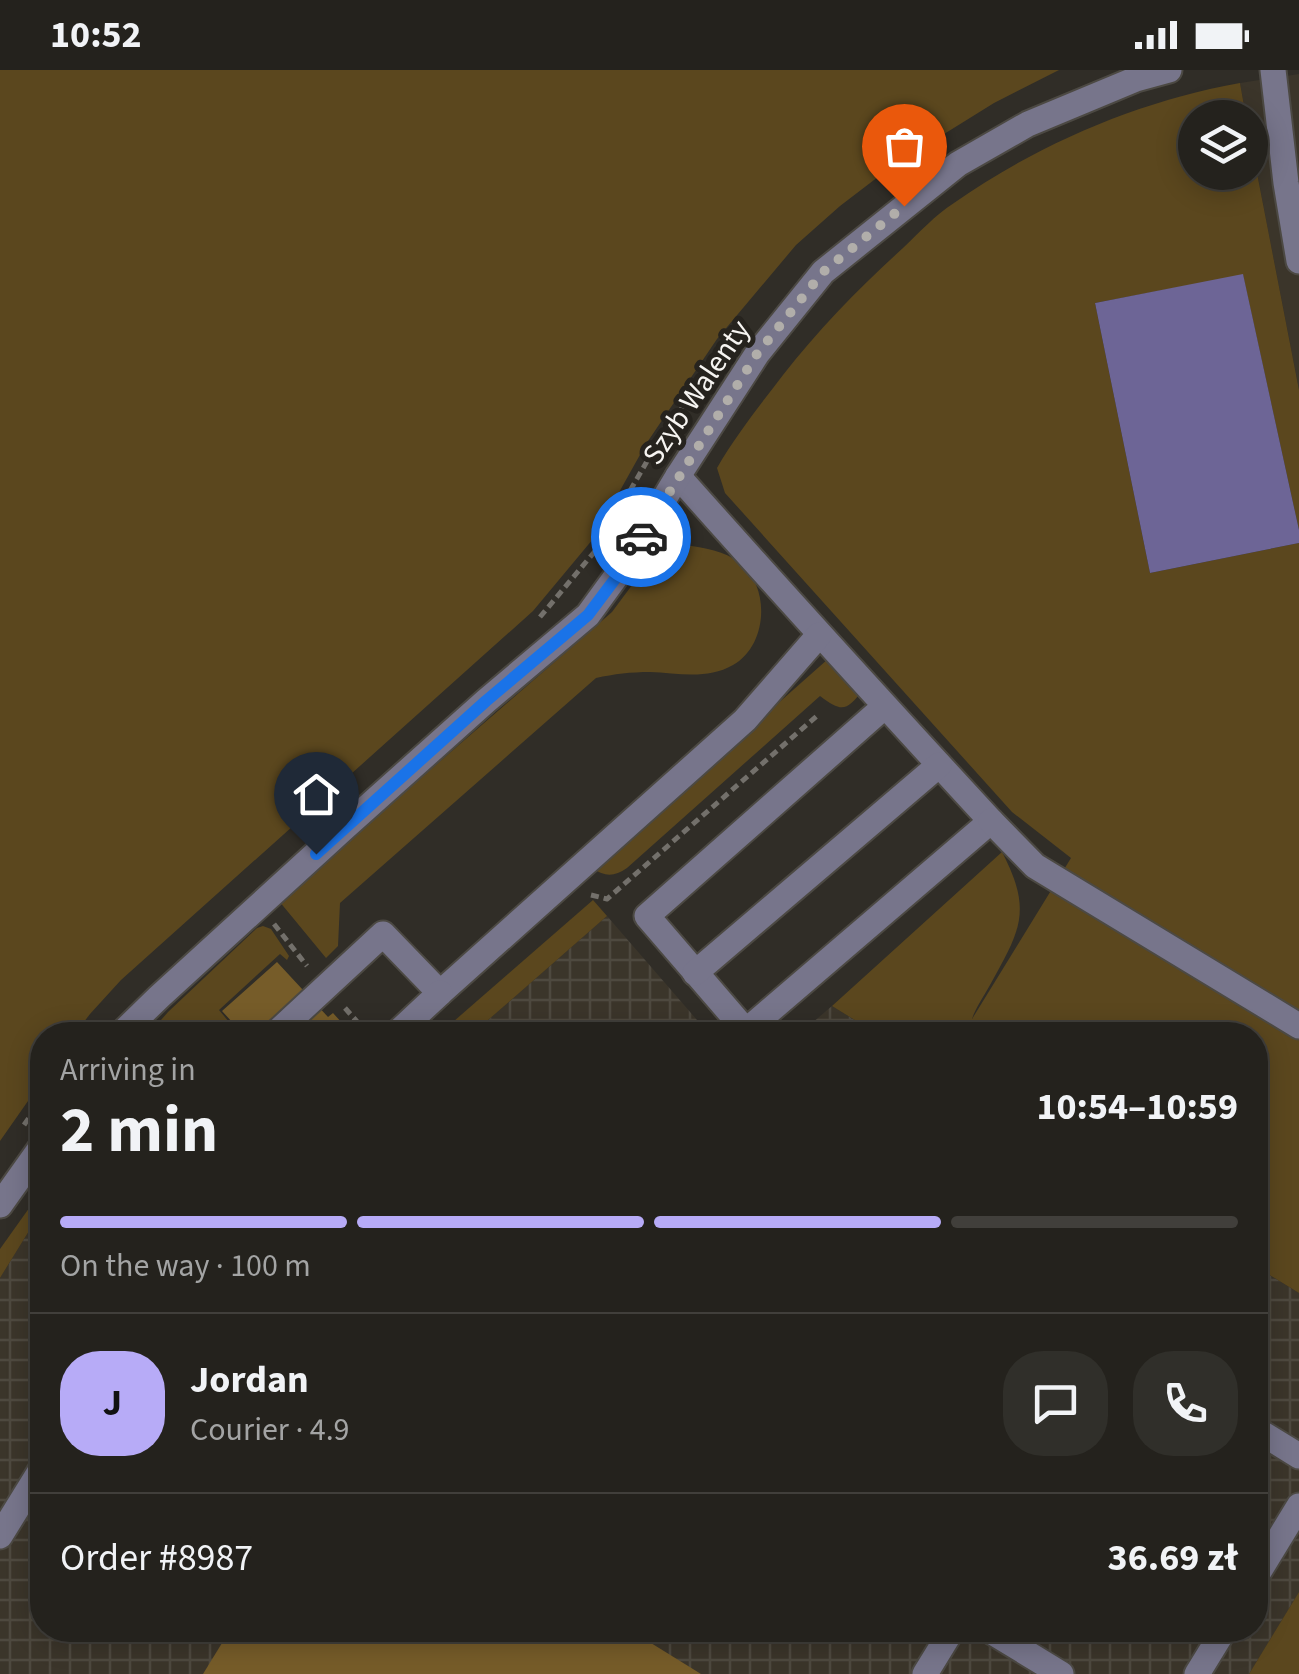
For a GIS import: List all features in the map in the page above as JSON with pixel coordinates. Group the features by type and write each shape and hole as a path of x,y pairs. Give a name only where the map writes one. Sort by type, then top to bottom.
{"street":[{"name":"Szyb Walenty","path":"133,1022 486,701 588,615 624,567 757,354 823,272 958,164 1028,124 1136,79 1169,70"},
{"path":"1273,70 1299,261"},
{"path":"678,476 1035,866 1299,1026"},
{"path":"409,1022 745,720 820,635"},
{"path":"738,1022 647,916 885,706"},
{"path":"696,973 940,765"},
{"path":"758,1022 991,821"},
{"path":"288,1022 383,934 440,993"},
{"path":"0,1205 30,1163"},
{"path":"1268,1438 1299,1456"},
{"path":"0,1536 30,1487"},
{"path":"1268,1557 1299,1506"},
{"path":"924,1674 944,1642"},
{"path":"1009,1642 1061,1674"},
{"path":"1197,1674 1217,1642"}],"path":[{"path":"532,626 596,550 665,433 741,326"},
{"path":"583,894 606,899 818,714"},
{"path":"260,906 358,1022"}],"shaded area":[{"path":"0,70 1059,70 994,103 891,167 796,245 717,339 646,444 593,539 533,611 121,980 84,1022 30,1022 30,1098 0,1141"},
{"path":"1299,74 1299,390 1260,190 1268,190 1268,100 1243,100 1240,83"},
{"path":"1240,83 1243,100 1178,100 1178,190 1260,190 1299,390 1299,530 1243,275 1095,303 1150,573 1299,543 1299,1293 1268,1274 1268,1022 858,1022 832,1006 1002,852 1017,890 1019,920 1009,950 972,1019 1071,858 1012,812 725,493 717,468 748,420 811,341 927,224 1020,162 1091,128 1165,101"},
{"path":"1243,274 1299,543 1150,573 1095,303"},
{"path":"684,545 728,556 751,575 761,602 761,617 753,645 744,656 713,673 636,672 596,678 340,903 338,946 326,958 279,901 612,612 657,556"},
{"path":"828,659 864,689 853,702 839,707 820,696 627,868 610,875 592,868"},
{"path":"593,900 607,916 486,1022 453,1022"},
{"path":"607,916 699,1022 486,1022"},
{"path":"257,928 271,929 289,956 287,960 280,954 219,1010 229,1022 160,1022 168,1012"},
{"path":"832,1006 858,1022 813,1022"},
{"path":"30,1207 30,1230 0,1278 0,1249"},
{"path":"29,1231 30,1642 1268,1642 1268,1274 1299,1293 1299,1592 1249,1674 0,1674 0,1278"},
{"path":"1299,1592 1299,1674 1249,1674"}],"building":[{"path":"277,962 328,1017 333,1013 341,1022 232,1022 222,1011"},
{"path":"223,1642 649,1642 701,1674 203,1674"}],"way so far":[{"path":"641,537 757,354 823,272 904,206"}],"route":[{"path":"316,854 588,615 641,537"}]}
